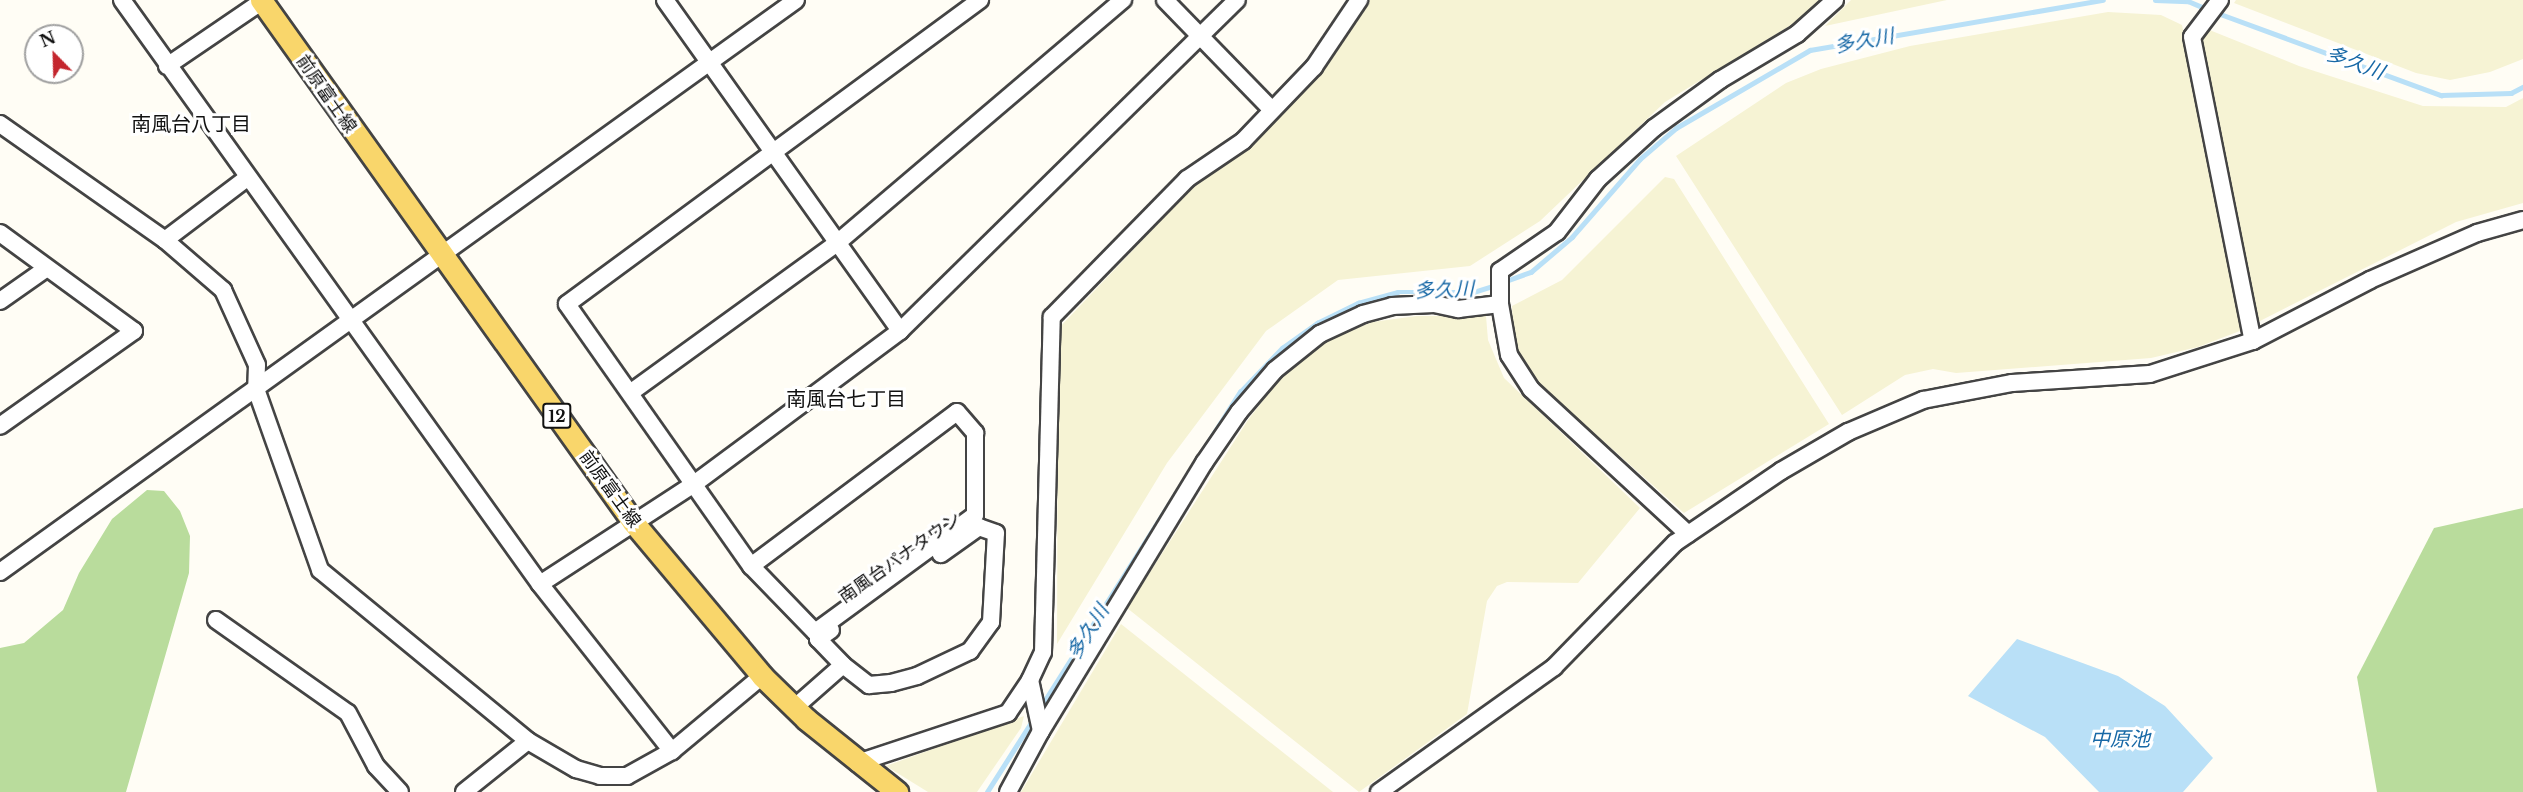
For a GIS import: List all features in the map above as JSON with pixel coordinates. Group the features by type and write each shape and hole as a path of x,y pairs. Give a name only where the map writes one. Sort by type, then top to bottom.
{"main road":[{"name":"前原富士線","path":"262,0 633,522 762,676 794,708 857,763 897,792"}],"street":[{"path":"122,0 349,322 540,584 672,751"},
{"path":"167,66 262,0"},
{"path":"666,0 773,156 900,332"},
{"path":"0,572 796,0"},
{"path":"751,566 957,412 975,433 975,515 814,632 751,566 567,304 773,156 980,0"},
{"path":"630,393 836,244 1123,0"},
{"path":"1165,0 1272,110"},
{"path":"540,584 694,484 900,332 1201,38 1237,0"},
{"path":"857,763 1008,713 1030,680 1042,652 1052,317 1186,179 1243,141 1314,67 1359,0"},
{"path":"1688,534 1531,389 1509,355 1500,298 1500,271 1557,232 1598,179 1654,128 1720,80 1797,34 1835,0"},
{"path":"2220,0 2192,38 2253,341"},
{"path":"2,129 165,240 223,290 257,365 256,389 320,570 528,741 576,769 600,776 627,776 672,751 762,676"},
{"path":"165,240 247,178"},
{"path":"1379,792 1554,666 1688,534 1848,432 1923,400 2012,382 2150,374 2253,341 2370,280 2477,233 2523,220"},
{"path":"0,233 134,331 0,426"},
{"path":"0,301 47,268"},
{"path":"1008,792 1039,724 1204,463 1239,412 1275,370 1320,334 1363,314 1392,306 1434,304 1458,309 1500,298"},
{"name":"南風台パナタウン","path":"979,527 996,533 991,622 969,651 916,676 891,683 869,685 843,665 818,639 979,527"},
{"path":"216,620 348,713 376,766 400,792"},
{"path":"794,708 843,665"},
{"path":"1030,680 1039,724"},
{"path":"464,792 528,741"}],"shaded area":[{"path":"1369,0 1820,0 1804,17 1665,102 1540,221 1470,266 1338,280 1266,331 1167,463 1057,644 1058,329 1192,188 1253,146 1338,46"},
{"path":"1851,0 1947,0 1825,26"},
{"path":"2236,0 2523,0 2523,59 2490,72 2450,80 2416,73 2234,3"},
{"path":"2108,12 2161,15 2182,25 2245,329 2198,347 2151,358 1956,373 1933,369 1905,375 1842,415 1676,156 1786,83 1821,69 1910,46"},
{"path":"2207,29 2299,66 2423,106 2506,107 2523,98 2523,203 2456,222 2258,322 2198,40"},
{"path":"1665,177 1674,179 1829,424 1684,513 1537,382 1521,358 1513,338 1512,306 1562,280"},
{"path":"1417,316 1486,316 1488,340 1504,378 1640,508 1578,583 1507,582 1497,586 1487,601 1467,714 1359,792 1127,608 1248,420 1285,372 1323,342 1372,322"},
{"path":"1121,624 1333,792 1021,792"},
{"path":"1024,716 1021,728 977,792 928,792 886,766"}],"green space":[{"path":"147,490 164,491 180,511 190,536 189,573 126,792 0,792 0,648 24,643 63,610 79,573 112,519"},
{"path":"2523,508 2523,792 2377,792 2357,677 2434,528"}],"water":[{"name":"中原池","path":"2017,639 2118,676 2165,706 2213,758 2183,792 2099,792 2045,737 1968,696"}],"waterway":[{"name":"多久川","path":"1503,282 1531,272 1572,237 1640,159 1676,128 1810,50 2103,0"},
{"name":"多久川","path":"2155,0 2188,1 2207,9"},
{"name":"多久川","path":"2215,12 2441,95 2511,93 2523,87"},
{"name":"多久川","path":"1040,708 1240,392 1282,348 1317,323 1358,303 1398,292 1474,292 1495,285"},
{"name":"多久川","path":"987,792 1034,718"}],"district":[{"name":"南風台八丁目","path":"191,124"},
{"name":"南風台七丁目","path":"846,399"}]}
